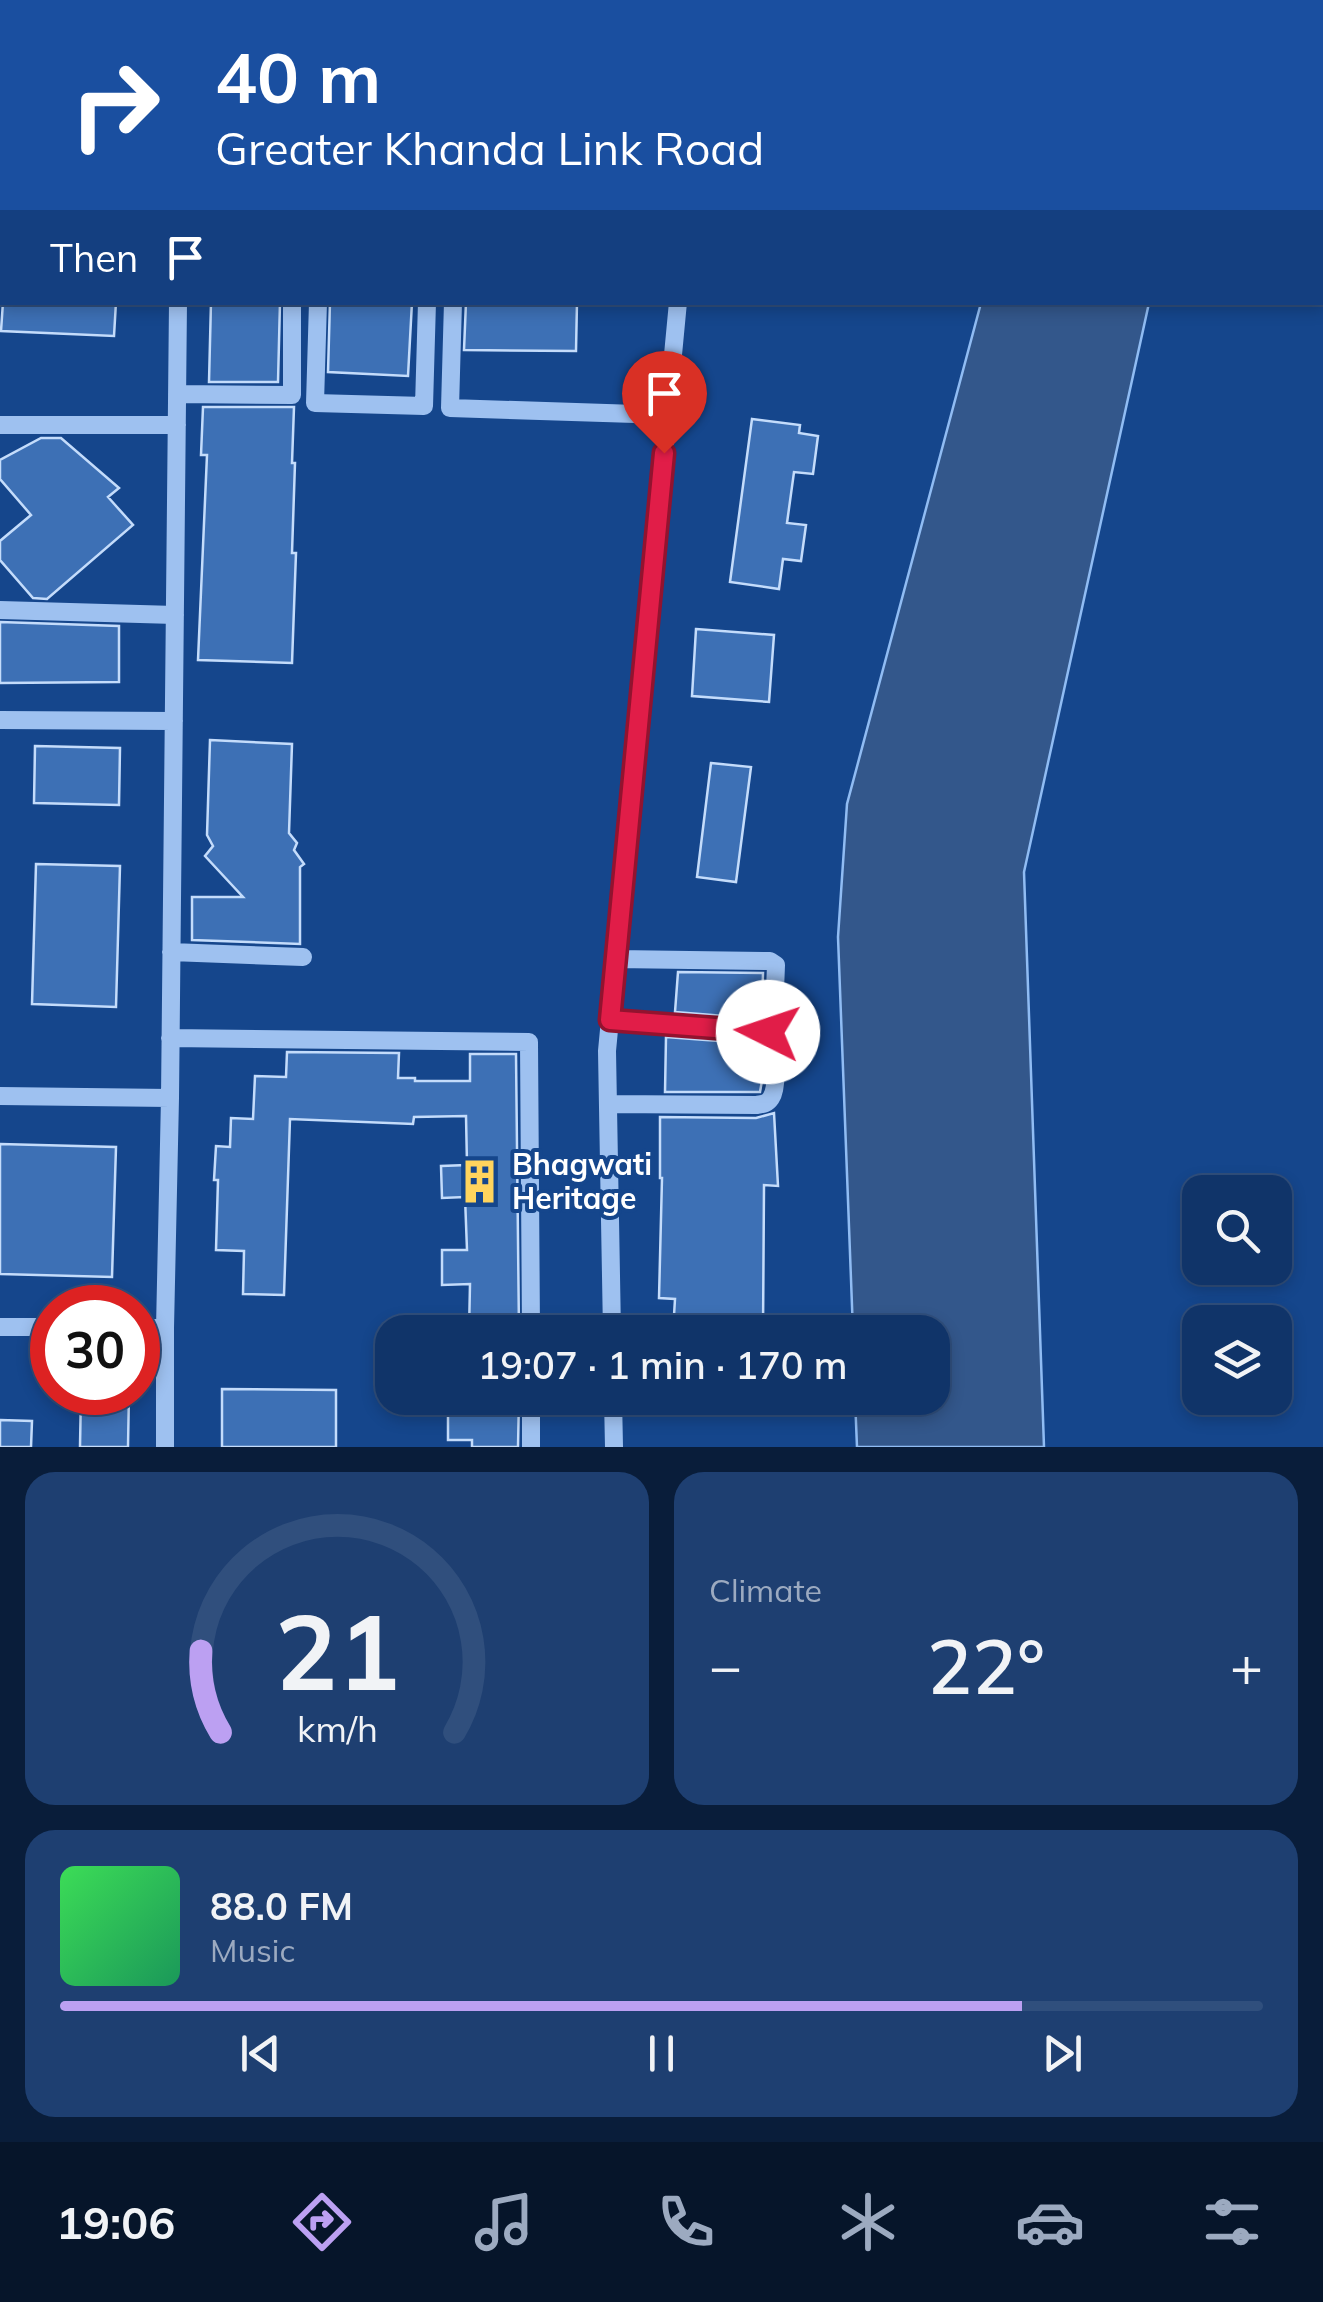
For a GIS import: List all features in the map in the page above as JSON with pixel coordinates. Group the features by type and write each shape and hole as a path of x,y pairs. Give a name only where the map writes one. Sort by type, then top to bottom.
{"street":[{"path":"165,1447 178,305"},
{"path":"178,394 292,396 292,305"},
{"path":"318,305 315,402 424,406 427,305"},
{"path":"453,305 450,408 667,415"},
{"path":"612,1315 607,1050 678,305"},
{"path":"0,425 177,425"},
{"path":"0,610 175,615"},
{"path":"0,720 174,721"},
{"path":"171,952 303,956"},
{"path":"610,1015 768,1021 774,1016 776,965 770,960 616,959"},
{"path":"608,1104 756,1106 768,1102 774,1083 774,1041 768,1032 610,1015"},
{"path":"170,1038 529,1042 530,1315"},
{"path":"0,1096 170,1098"},
{"path":"0,1326 30,1327"},
{"path":"531,1415 531,1447"},
{"path":"613,1415 614,1447"}],"water":[{"path":"980,305 1149,305 1024,872 1044,1447 857,1447 856,1415 950,1415 950,1315 852,1315 838,937 847,804"}],"building":[{"path":"3,305 116,305 114,336 1,331"},
{"path":"211,305 280,305 278,382 209,382"},
{"path":"330,305 412,305 408,376 328,372"},
{"path":"466,305 577,305 576,351 464,350"},
{"path":"203,407 294,407 292,553 296,553 292,663 198,660 207,455 201,455"},
{"path":"752,419 800,425 799,433 818,436 813,474 794,472 787,523 806,525 801,561 783,559 779,589 730,582"},
{"path":"41,438 61,438 119,488 108,497 133,525 47,599 33,598 0,560 0,541 31,515 0,479 0,460"},
{"path":"0,622 119,626 119,682 0,683"},
{"path":"696,629 774,635 769,702 692,696"},
{"path":"210,740 292,744 289,833 304,864 300,867 300,944 192,940 192,897 243,897 205,856 213,846 207,835"},
{"path":"35,746 120,748 119,805 34,803"},
{"path":"711,763 751,767 736,882 697,877"},
{"path":"36,864 120,866 116,1007 32,1004"},
{"path":"678,972 763,973 762,1008 744,1009 737,1017 675,1012"},
{"path":"666,1037 759,1044 763,1075 760,1092 665,1092"},
{"path":"287,1052 399,1053 398,1078 415,1081 470,1081 470,1054 516,1054 519,1315 469,1315 470,1284 442,1285 442,1250 467,1250 465,1197 442,1198 441,1166 467,1165 466,1116 414,1117 413,1124 290,1119 284,1295 243,1294 244,1251 216,1250 216,1146 230,1147 231,1118 253,1119 255,1076 286,1077"},
{"path":"774,1113 778,1186 764,1185 763,1315 674,1315 675,1299 659,1298 660,1117 756,1118"},
{"path":"0,1144 116,1147 112,1277 0,1274"},
{"path":"222,1389 336,1390 336,1447 222,1447"},
{"path":"81,1415 129,1415 128,1447 80,1447"},
{"path":"448,1415 519,1415 518,1447 472,1447 472,1440 448,1440"},
{"path":"0,1420 32,1421 31,1447 0,1447"}],"place":[{"name":"Bhagwati Heritage","path":"479,1181"}],"route":[{"path":"664,453 610,1020 768,1032"}]}
